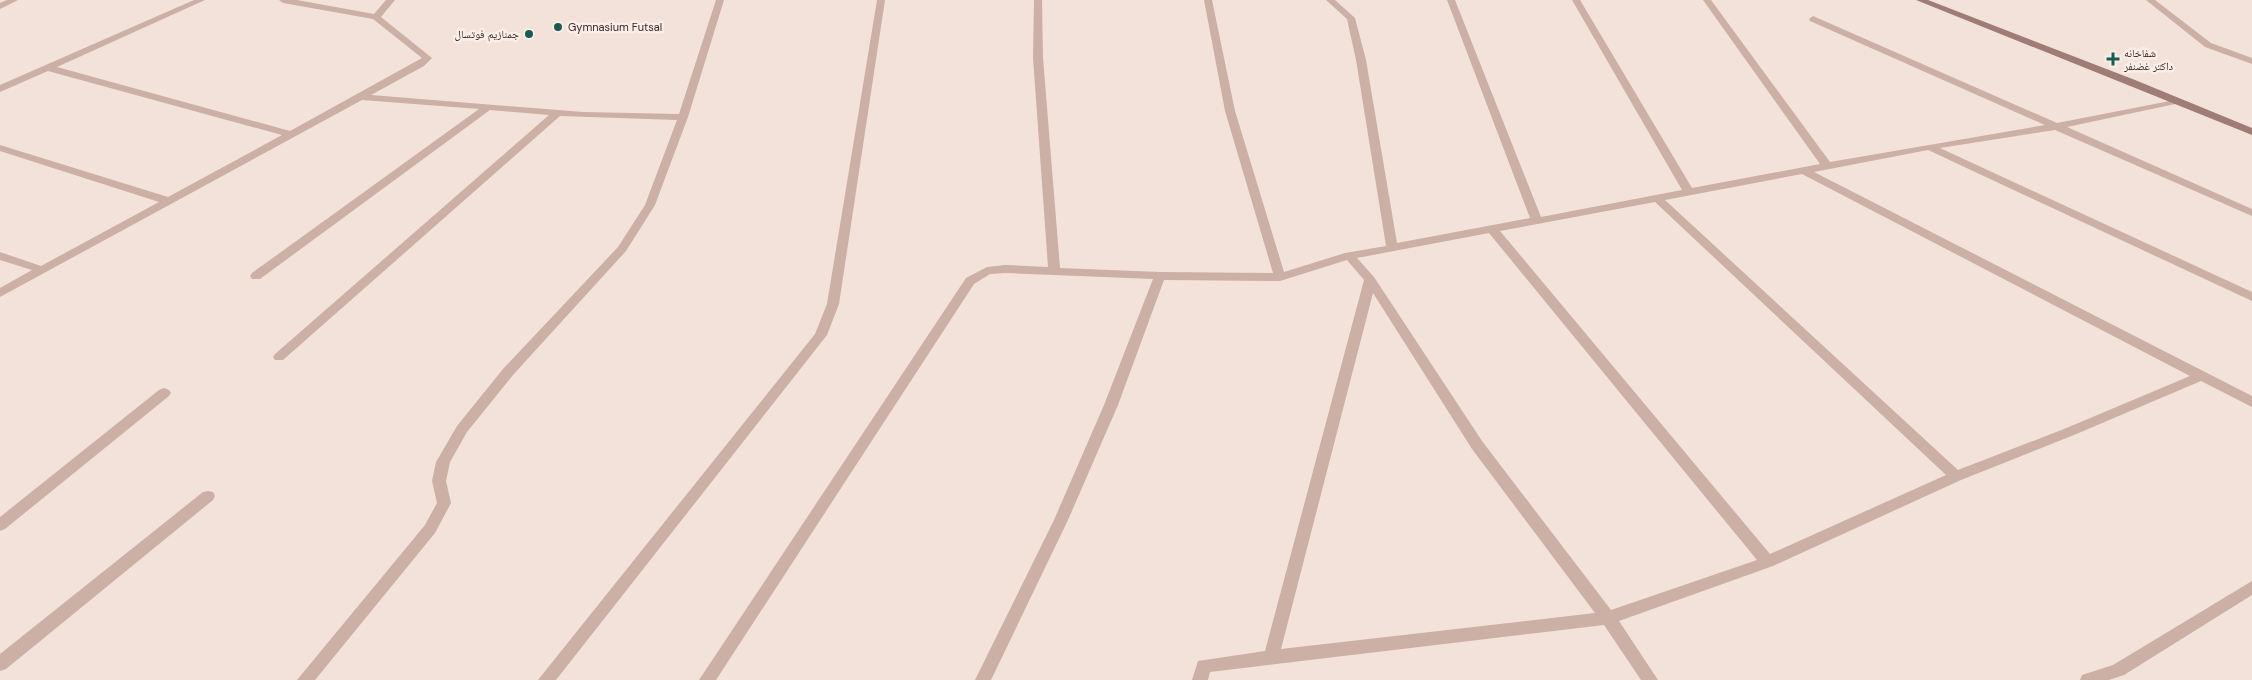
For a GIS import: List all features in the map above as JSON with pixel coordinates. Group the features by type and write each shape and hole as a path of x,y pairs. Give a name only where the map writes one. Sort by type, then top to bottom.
{"street":[{"path":"0,6 14,0"},
{"path":"0,89 201,0"},
{"path":"0,293 422,64 427,58 376,17 283,0"},
{"path":"376,17 391,0"},
{"path":"305,680 430,529 444,503 440,481 443,462 462,429 508,372 622,249 650,205 683,116 720,0"},
{"path":"546,680 821,335 833,304 881,0"},
{"path":"1038,0 1038,58 1054,272"},
{"path":"1208,0 1230,111 1280,277"},
{"path":"1330,0 1351,18 1362,60 1392,248"},
{"path":"1451,0 1538,221"},
{"path":"1576,0 1689,192"},
{"path":"1707,0 1826,166"},
{"path":"1920,0 2252,132"},
{"path":"2150,0 2208,45 2252,60"},
{"path":"1813,19 2252,213"},
{"path":"48,68 292,135"},
{"path":"361,97 558,113 683,116"},
{"path":"707,680 970,281 987,271 1005,268 1160,276 1280,277 1349,256 1826,166 2054,127 2177,101"},
{"path":"256,276 487,108"},
{"path":"279,357 558,113"},
{"path":"1930,147 2252,297"},
{"path":"0,148 168,201"},
{"path":"1804,171 2252,402"},
{"path":"1657,198 1956,476"},
{"path":"1492,229 1768,562"},
{"path":"0,256 43,270"},
{"path":"1349,256 1370,280 1477,445 1608,618 1650,680"},
{"path":"983,680 1065,511 1111,405 1160,276"},
{"path":"1271,657 1370,280"},
{"path":"1200,680 1204,666 1608,618 1768,562 1956,476 2069,432 2202,376"},
{"path":"0,525 164,393"},
{"path":"0,664 208,496"},
{"path":"2088,680 2118,670 2252,587"}],"place":[{"name":"Gymnasium Futsal","path":"558,27"},
{"name":"جمنازیم فوتسال","path":"529,34"},
{"name":"شفاخانه داکتر غضنفر","path":"2113,59"}]}
